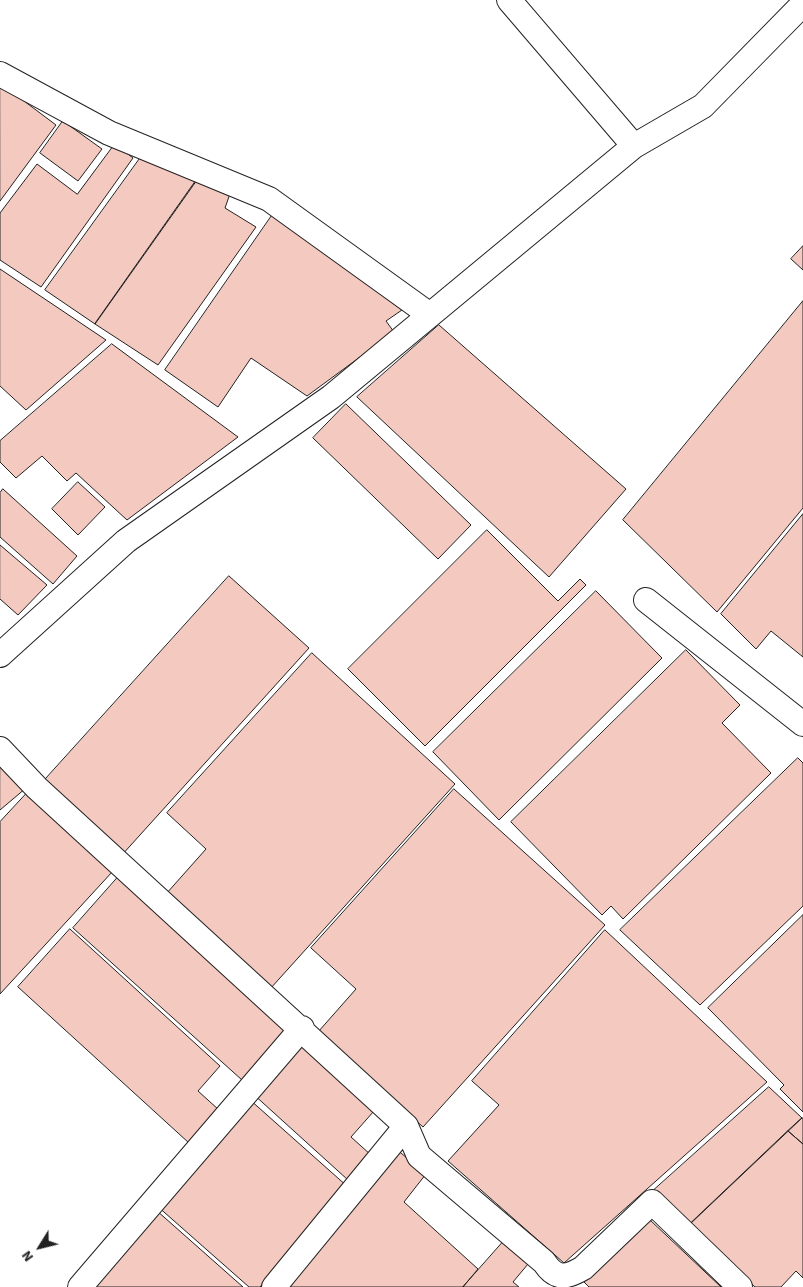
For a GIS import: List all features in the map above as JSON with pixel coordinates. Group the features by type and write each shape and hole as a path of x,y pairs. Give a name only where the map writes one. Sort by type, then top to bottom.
{"street":[{"path":"509,0 634,146"},
{"path":"0,655 126,541 332,397 634,146 703,106 803,4"},
{"path":"0,74 109,133 269,199 430,315"},
{"path":"646,600 802,721"},
{"path":"0,749 37,788 302,1028 406,1126 419,1156 544,1262 551,1272 561,1276 572,1274 583,1268 652,1202 740,1287"},
{"path":"80,1287 302,1028"},
{"path":"274,1287 406,1126"}],"building":[{"path":"0,83 56,125 0,201"},
{"path":"63,121 102,149 78,181 40,153"},
{"path":"115,144 133,158 41,287 0,260 0,213 37,164 77,194"},
{"path":"141,157 197,180 95,324 45,290"},
{"path":"200,175 232,188 225,208 256,227 158,365 95,324"},
{"path":"273,214 402,310 386,321 394,332 307,396 251,358 218,407 165,370"},
{"path":"803,246 803,270 791,259"},
{"path":"0,269 106,340 26,410 0,386"},
{"path":"803,301 803,508 717,612 623,520"},
{"path":"439,325 626,489 549,577 357,397"},
{"path":"112,344 238,437 127,520 76,473 67,481 42,456 16,478 0,462 0,441"},
{"path":"346,404 471,525 438,559 313,438"},
{"path":"78,482 105,507 78,535 52,509"},
{"path":"3,489 77,556 53,584 0,537 0,493"},
{"path":"803,514 803,657 771,631 756,649 721,614"},
{"path":"487,530 558,601 580,579 586,585 425,746 348,669"},
{"path":"0,545 47,585 18,615 0,599"},
{"path":"229,576 309,648 121,856 42,783"},
{"path":"596,591 662,658 499,820 433,752"},
{"path":"686,650 740,705 722,723 771,773 623,919 611,906 602,915 511,822"},
{"path":"312,653 455,784 270,989 166,894 206,849 167,813"},
{"path":"798,758 803,763 803,906 700,1005 620,930"},
{"path":"0,765 26,788 0,810"},
{"path":"454,789 605,925 423,1127 318,1032 356,989 311,948"},
{"path":"28,792 113,871 0,994 0,822"},
{"path":"119,876 288,1029 242,1080 73,928"},
{"path":"803,915 803,1112 780,1089 784,1085 708,1008"},
{"path":"70,929 220,1066 198,1091 219,1110 189,1143 18,987"},
{"path":"605,930 767,1082 564,1263 448,1161 499,1105 472,1081"},
{"path":"299,1042 374,1111 351,1137 371,1155 348,1180 252,1093"},
{"path":"769,1087 802,1118 689,1225 654,1190"},
{"path":"249,1099 348,1187 260,1287 249,1287 156,1205"},
{"path":"803,1118 803,1144 788,1131"},
{"path":"788,1131 803,1144 803,1278 796,1271 781,1287 755,1287 689,1225"},
{"path":"395,1148 426,1174 404,1202 478,1269 463,1287 282,1287"},
{"path":"156,1210 243,1287 88,1287"},
{"path":"650,1220 721,1287 589,1287 583,1281"},
{"path":"503,1242 528,1264 513,1282 519,1287 463,1287"}]}
